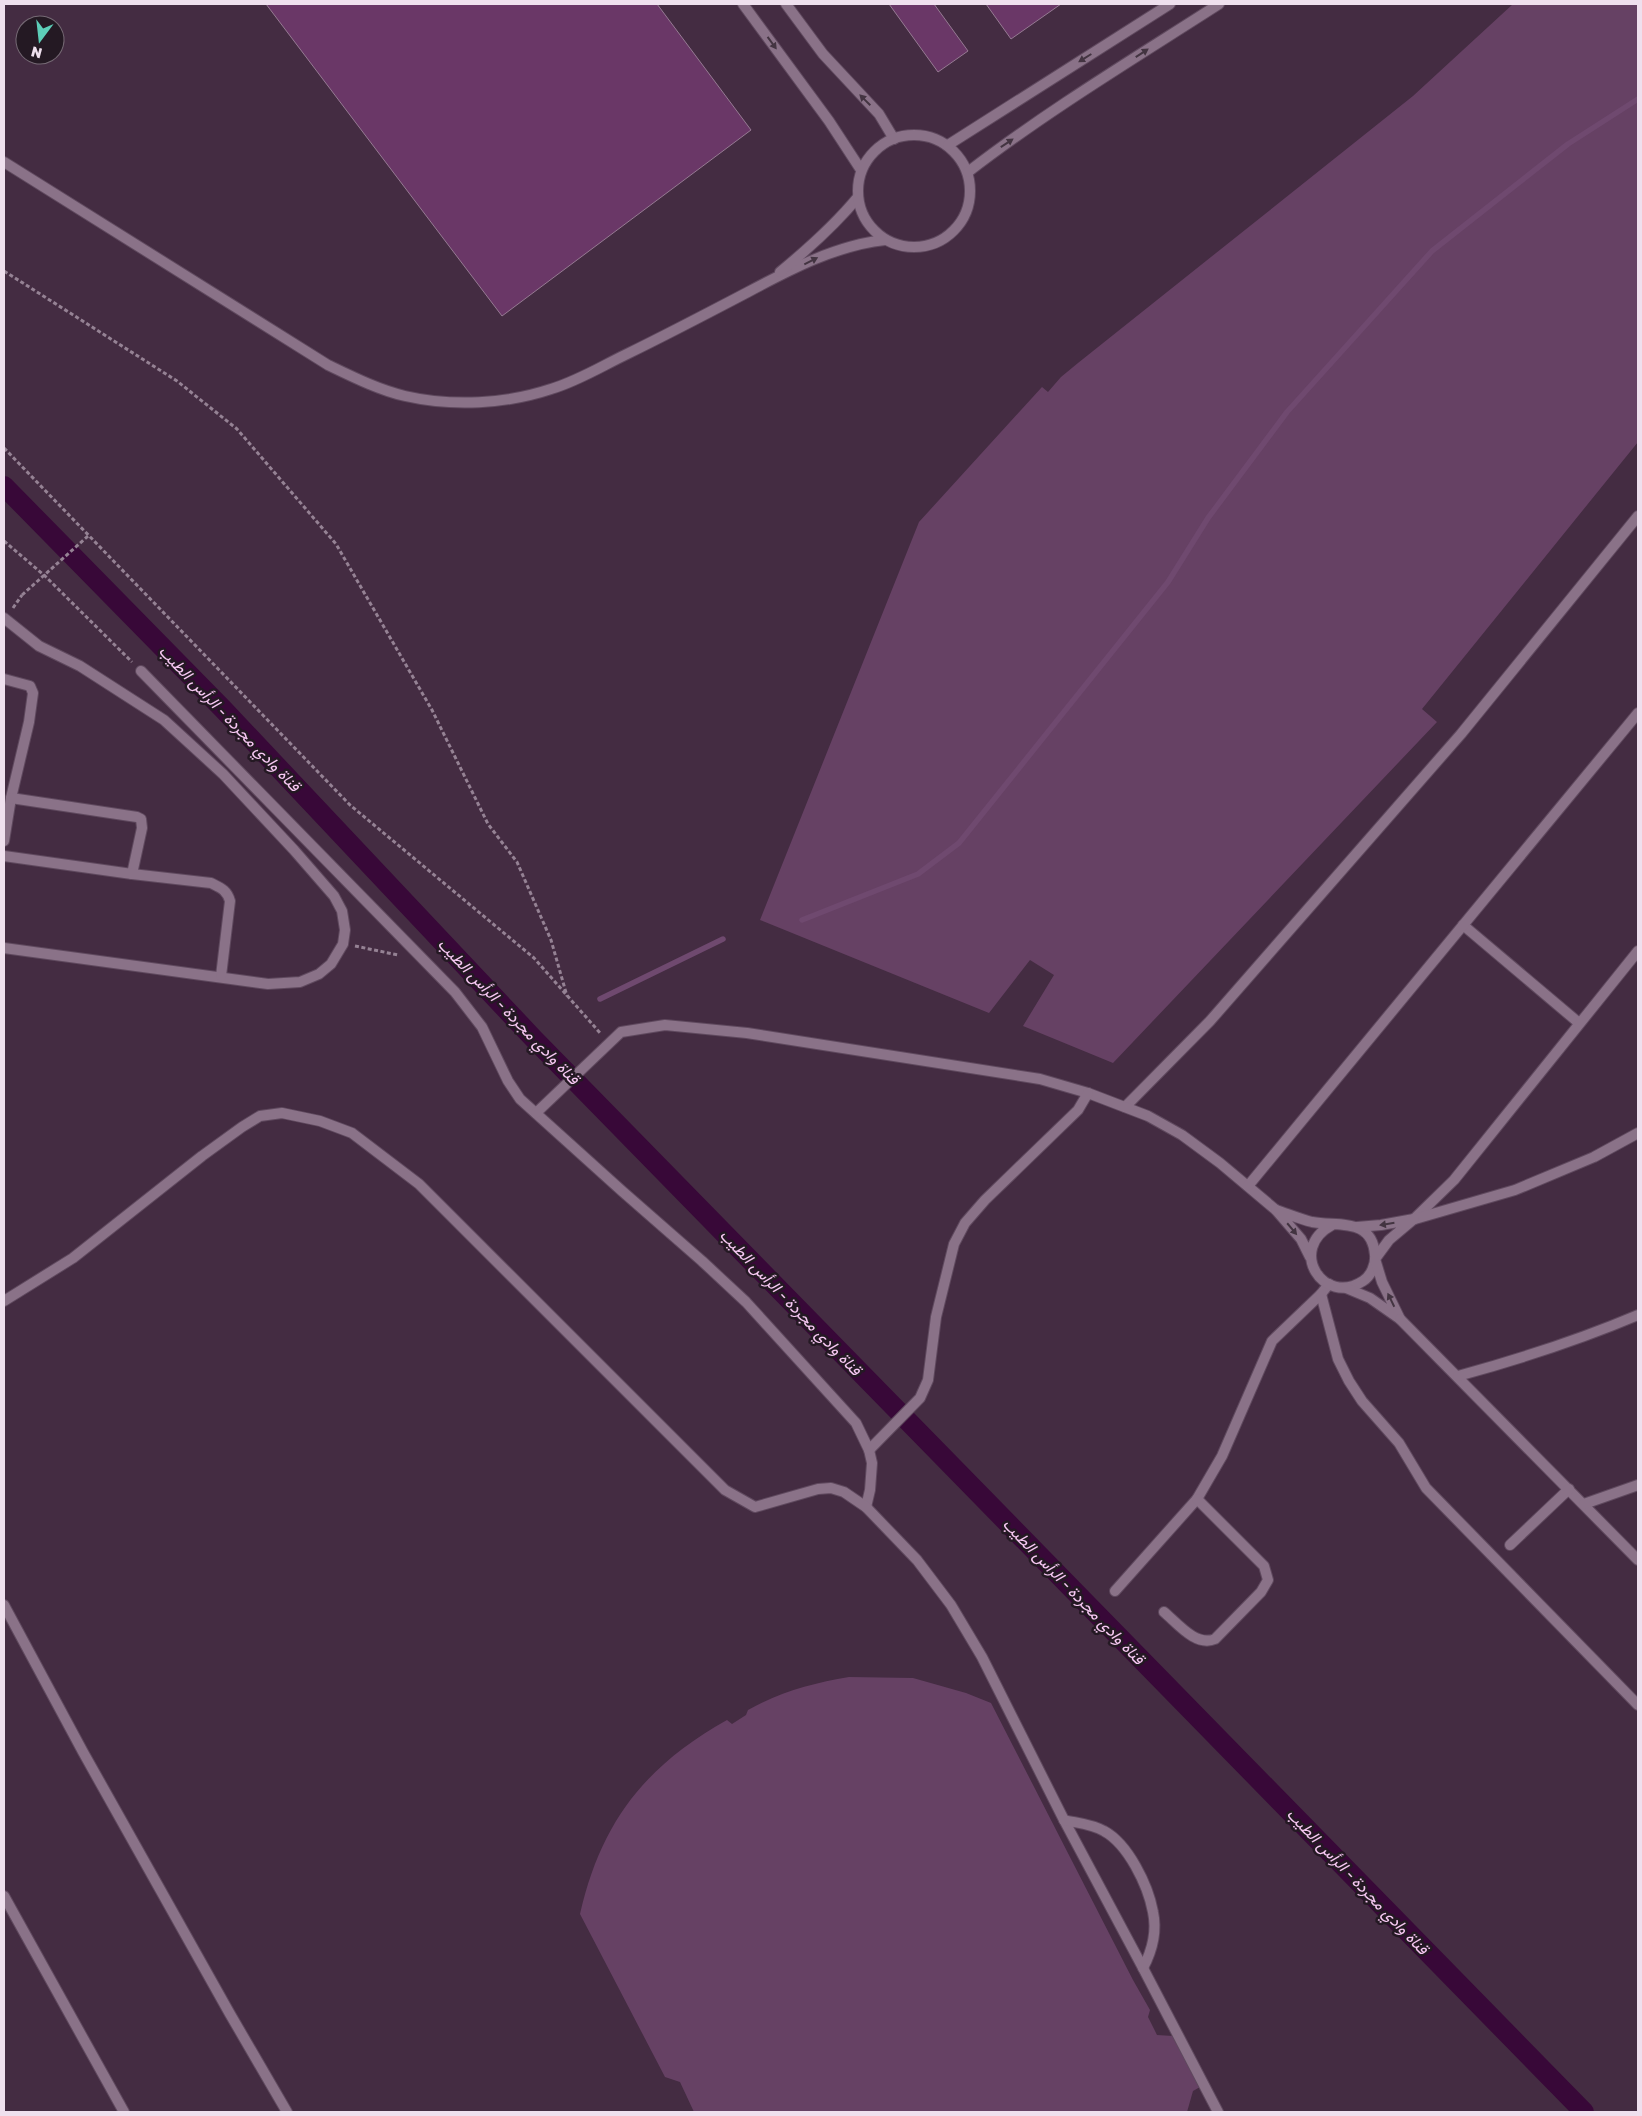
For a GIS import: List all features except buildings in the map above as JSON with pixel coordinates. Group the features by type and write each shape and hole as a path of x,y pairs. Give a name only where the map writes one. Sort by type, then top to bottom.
{"street":[{"path":"743,4 829,121 860,170"},
{"path":"786,4 823,54 879,114 894,139"},
{"path":"948,146 1170,4"},
{"path":"968,172 1109,74 1219,4"},
{"path":"908,135 929,137 948,146 963,162 968,172 972,195 967,214 954,233 934,245 918,248 899,246 878,235 867,221 858,197 857,183 860,170 882,146 894,139 908,135"},
{"path":"4,162 328,365 370,384 406,396 443,401 478,402 517,399 553,389 586,375 767,282 826,254 868,242 885,240"},
{"path":"767,282 804,253 842,216 858,197"},
{"path":"1125,1107 1210,1022 1461,734 1638,516"},
{"path":"4,618 39,646 80,666 164,720 222,774 294,850 334,896 342,910 344,920 343,944 331,964 320,974 300,982 268,984 221,976 4,948"},
{"path":"142,671 469,1009 489,1040 508,1080 520,1099 615,1185 696,1254 746,1302 856,1423 869,1450 872,1477 866,1507"},
{"path":"4,679 30,686 34,693 11,798 4,841"},
{"path":"1248,1186 1638,713"},
{"path":"11,798 141,819 142,828 132,874"},
{"path":"4,856 211,883 222,888 228,894 230,908 221,976"},
{"path":"1463,925 1579,1023"},
{"path":"1346,1288 1366,1279 1376,1259 1389,1240 1414,1219 1454,1180 1638,951"},
{"path":"536,1113 621,1032 665,1025 747,1034 1040,1079 1088,1093 1148,1116 1182,1136 1220,1163 1276,1210 1301,1239 1310,1257 1312,1267 1318,1276 1329,1284 1346,1288 1370,1298 1400,1319 1638,1560"},
{"path":"869,1450 920,1398 928,1380 936,1317 954,1244 966,1224 985,1200 1078,1110 1088,1093"},
{"path":"4,1301 73,1258 242,1127 260,1116 282,1113 300,1116 352,1133 419,1184 725,1490 755,1507 831,1488 844,1492 866,1507 916,1560 951,1604 982,1658 1064,1820 1218,2112"},
{"path":"1310,1257 1316,1237 1332,1225 1342,1223 1357,1227 1414,1219 1515,1190 1594,1157 1638,1133"},
{"path":"1276,1210 1310,1221 1332,1225"},
{"path":"1357,1227 1370,1237 1375,1248 1382,1282 1400,1319"},
{"path":"1115,1591 1197,1499 1222,1456 1272,1341 1329,1284"},
{"path":"1321,1294 1338,1359 1349,1381 1362,1401 1400,1444 1426,1488 1638,1704"},
{"path":"1458,1376 1525,1358 1591,1335 1638,1315"},
{"path":"1584,1504 1638,1485"},
{"path":"1510,1545 1569,1489"},
{"path":"1164,1612 1199,1640 1210,1641 1215,1639 1262,1592 1268,1580 1264,1566 1197,1499"},
{"path":"4,1605 83,1752 234,2022 288,2112"},
{"path":"1064,1820 1093,1826 1105,1831 1119,1842 1131,1858 1154,1912 1153,1945 1143,1968"},
{"path":"4,1896 124,2112"}],"path":[{"path":"4,271 177,382 237,429 336,544 432,710 488,824 517,862 552,940 567,996"},
{"path":"4,448 350,805 534,958 610,1043"},
{"path":"22,595 88,536"},
{"path":"4,541 45,576 142,671"},
{"path":"343,944 422,960"}],"shaded area":[{"path":"1513,4 1638,4 1638,442 1422,709 1437,722 1113,1063 1023,1026 1054,975 1030,960 989,1013 760,920 919,522 1042,387 1048,392 1061,377 1078,363 1413,96"},
{"path":"849,1677 913,1678 966,1693 991,1703 1150,2010 1148,2017 1157,2035 1173,2036 1200,2087 1193,2091 1187,2112 694,2112 680,2082 665,2077 580,1914 600,1851 614,1824 650,1777 672,1757 698,1738 727,1720 732,1724 746,1715 748,1710 772,1698 810,1685"}],"waterway":[{"path":"802,920 918,874 959,843 1168,582 1208,518 1287,412 1432,251 1568,144 1638,99"},
{"name":"قناة وادي مجردة - الرأس الطيب","path":"4,486 223,709 533,1038 1584,2112"},
{"path":"600,999 723,939"}]}
